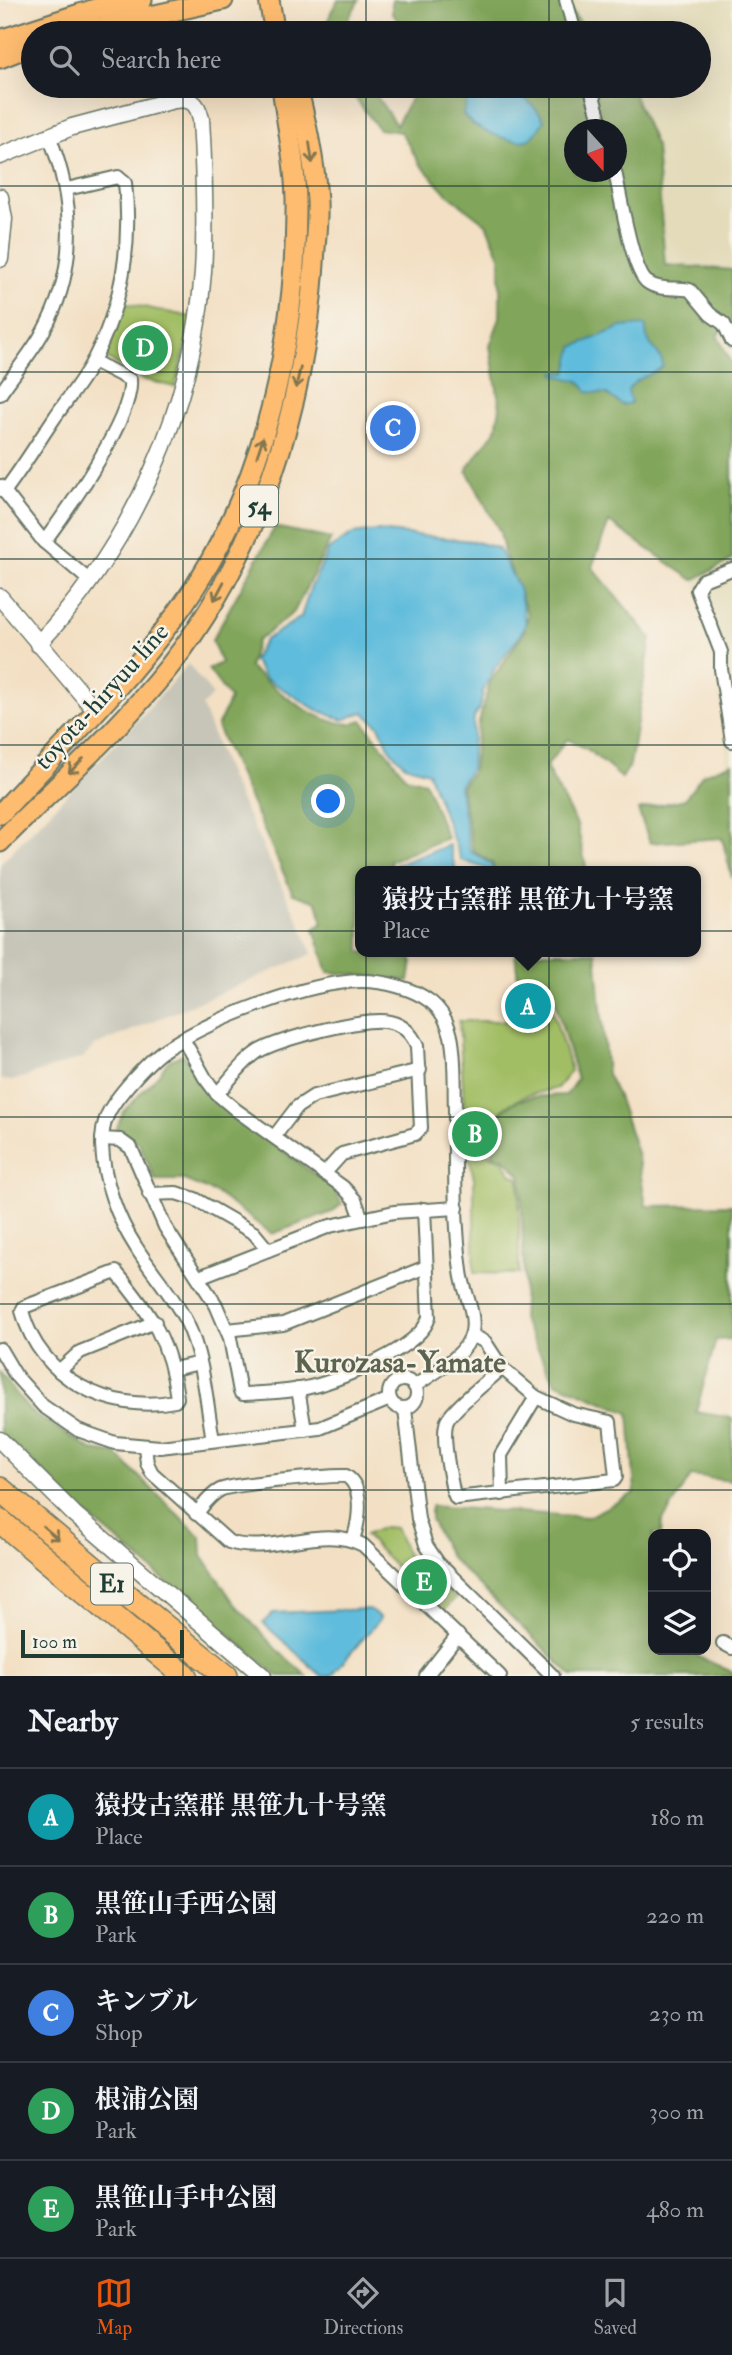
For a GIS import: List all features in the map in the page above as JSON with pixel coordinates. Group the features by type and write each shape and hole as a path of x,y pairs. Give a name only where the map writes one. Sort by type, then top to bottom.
{"highway":[{"name":"E1","path":"0,1489 226,1676"},
{"name":"E1","path":"0,1521 185,1676"}],"main road":[{"path":"58,21 95,9 142,0"},
{"path":"128,21 223,0"},
{"path":"269,0 273,21"},
{"path":"284,0 287,21"},
{"path":"0,40 21,33"},
{"path":"0,58 21,50"},
{"name":"toyota-hiryuu line","path":"0,814 128,676 171,622 219,544 247,486 268,422 292,290 296,210 283,98"},
{"name":"toyota-hiryuu line","path":"0,842 114,729 169,667 209,609 237,558 263,498 287,428 302,366 312,290 317,202 300,98"}],"street":[{"path":"566,0 572,21"},
{"path":"0,156 49,136 130,110 188,98 197,106 201,118 205,215 203,274 188,366 155,465 124,528 90,581 38,644"},
{"path":"594,98 600,119"},
{"path":"0,394 43,332 60,290 69,244 67,189 60,161 49,136"},
{"path":"67,189 118,177 125,183 128,227 125,264 114,310 93,361 24,466 2,489 44,542 90,581"},
{"path":"617,182 620,205 634,250 635,264 645,281 657,287 690,290 710,314 724,324 732,341"},
{"path":"0,197 4,219 0,259"},
{"path":"44,542 94,469 129,396 130,380 93,361"},
{"path":"732,569 703,580 697,590 721,652 732,741"},
{"path":"0,597 114,729"},
{"path":"213,1440 200,1363 185,1320 136,1248 119,1216 108,1181 102,1139 107,1116 113,1105 151,1061 166,1048 246,1010 303,991 356,981 374,982 421,995 434,1004 444,1017 452,1042 461,1272 472,1313 472,1335 462,1351 415,1386"},
{"path":"217,1094 253,1055 282,1041 372,1021 389,1021 399,1025 409,1033 417,1046 420,1070 419,1132 342,1154 324,1174"},
{"path":"183,1039 217,1094 349,1192 362,1219"},
{"path":"274,1137 297,1107 314,1096 420,1070"},
{"path":"102,1139 120,1140 131,1148 165,1227 216,1305 227,1330 241,1394 315,1385 385,1357 421,1332 429,1318 424,1209"},
{"path":"149,1194 176,1193 195,1199 254,1233 268,1250"},
{"path":"199,1277 317,1229 394,1212 457,1208"},
{"path":"227,1330 284,1324 426,1267"},
{"path":"114,1272 155,1322 173,1369 177,1400 141,1405 116,1402 93,1394 59,1371 35,1341 23,1314 24,1307 114,1272"},
{"path":"59,1371 80,1352 155,1322"},
{"path":"472,1335 485,1342 502,1368 536,1397 573,1414 611,1423 615,1479 612,1482 458,1499 454,1496 446,1428 452,1414 502,1368"},
{"path":"0,1349 27,1389 60,1419 98,1438 145,1447 329,1426 390,1399"},
{"path":"173,1369 200,1363"},
{"path":"408,1380 418,1391 416,1401 405,1409 395,1406 390,1399 389,1390 396,1382 408,1380"},
{"path":"298,1389 304,1430"},
{"path":"502,1494 501,1455 536,1397"},
{"path":"405,1409 418,1519 426,1545 438,1563 553,1676"},
{"path":"0,1440 74,1514 263,1676"},
{"path":"145,1447 147,1463 152,1473 225,1539 246,1547 335,1537 353,1540 367,1548 500,1676"},
{"path":"196,1514 212,1496 227,1488 346,1476 356,1487 359,1515 353,1540"},
{"path":"426,1676 458,1635"}],"shaded area":[{"path":"561,0 732,0 732,372 693,279 649,266 627,175 627,119 610,119 597,98 711,98 711,21 568,21"},
{"path":"732,551 732,807 714,652 690,563"},
{"path":"188,664 213,695 202,706 229,777 312,954 95,1046 82,1058 12,1081 2,1080 0,864"}],"green space":[{"path":"338,0 359,0 347,21 328,21"},
{"path":"392,0 562,0 579,21 398,21 392,13"},
{"path":"355,98 378,98 396,125 411,98 635,98 656,147 665,265 732,270 732,321 717,335 732,365 732,560 693,580 609,522 592,567 651,638 630,765 622,778 587,749 567,739 546,767 577,825 586,866 493,866 473,851 461,787 473,770 478,726 490,682 523,634 528,615 504,552 500,532 467,471 496,430 500,407 490,346 500,317 500,256 486,224 447,194 419,163 401,132 379,129"},
{"path":"120,302 191,317 175,387 142,379 101,355 115,326"},
{"path":"275,527 331,539 294,612 257,641 249,667 302,708 318,716 334,722 362,720 406,777 425,782 447,838 390,861 391,866 355,866 355,957 410,957 409,981 328,972 314,929 323,923 317,902 293,894 217,727 230,699 208,669 221,663 212,640"},
{"path":"732,763 732,878 722,838 650,843 638,810 685,799 703,774"},
{"path":"516,957 596,957 607,1074 618,1096 637,1153 646,1206 732,1205 732,1339 716,1340 696,1412 732,1418 732,1478 731,1481 691,1476 662,1522 661,1529 648,1529 648,1655 697,1655 732,1672 732,1676 572,1676 450,1557 431,1520 431,1506 588,1517 635,1493 629,1413 555,1382 522,1319 524,1282 521,1176 504,1158 492,1155 496,1125 505,1109 520,1100 566,1095 577,1079 555,1002 519,988"},
{"path":"517,991 551,1005 571,1071 557,1088 525,1096 507,1105 486,1128 480,1145 491,1156 503,1160 511,1174 519,1178 519,1274 474,1273 474,1179 466,1139 459,1021 511,1021"},
{"path":"183,1054 210,1097 332,1187 342,1204 332,1212 272,1234 216,1193 184,1180 155,1180 139,1143 116,1130 123,1112 168,1061"},
{"path":"0,1373 30,1411 92,1450 115,1453 201,1537 202,1555 234,1603 276,1649 307,1676 278,1676 80,1509 0,1432"},
{"path":"384,1527 395,1528 409,1560 421,1566 455,1598 441,1614 365,1535"}],"water":[{"path":"468,98 524,98 544,121 532,138 523,141 494,135 475,125 463,114"},
{"path":"643,325 663,366 632,385 628,390 631,403 622,405 607,394 588,392 579,381 555,375 555,372 567,373 573,347 621,327"},
{"path":"377,531 472,541 498,548 519,588 526,623 519,637 496,666 483,691 480,708 474,717 471,768 459,786 470,851 492,866 478,866 461,860 428,772 405,765 391,751 379,726 363,712 343,720 315,709 265,678 253,660 265,640 301,617 310,589 329,549 353,534"},
{"path":"449,845 455,866 396,866"},
{"path":"369,1609 381,1618 331,1676 322,1676 263,1623 273,1613"}],"place":[{"name":"根浦公園","path":"145,348"},
{"name":"キンブル","path":"393,428"},
{"name":"猿投古窯群 黒笹九十号窯","path":"528,1006"},
{"name":"黒笹山手西公園","path":"475,1134"},
{"name":"黒笹山手中公園","path":"424,1582"}],"district":[{"name":"Kurozasa-Yamate","path":"400,1362"}]}
